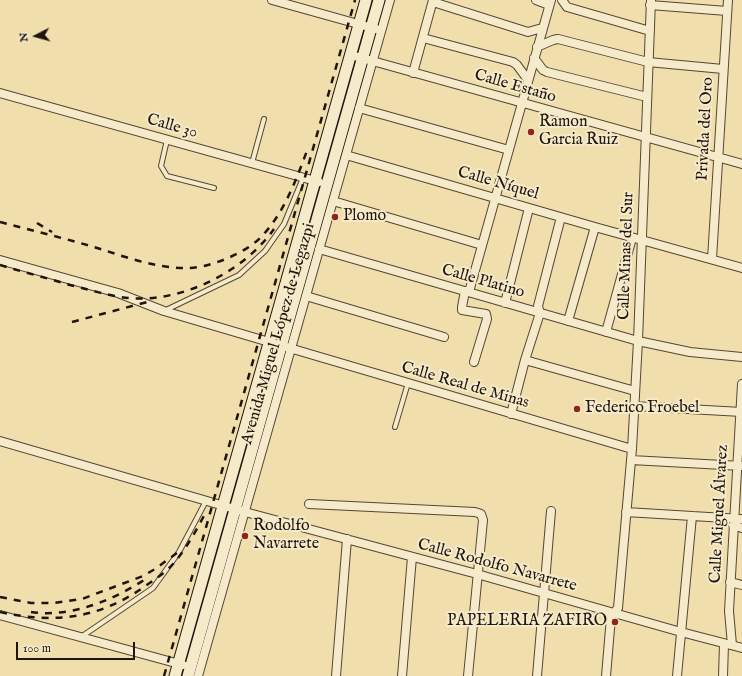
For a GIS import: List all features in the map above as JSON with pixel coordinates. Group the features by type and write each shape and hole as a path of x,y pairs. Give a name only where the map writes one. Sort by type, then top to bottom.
{"main road":[{"name":"Avenida Miguel López de Legazpi","path":"175,676 366,0"},
{"name":"Avenida Miguel López de Legazpi","path":"194,672 368,60 376,29 379,0"}],"street":[{"path":"272,0 376,29"},
{"name":"Avenida Miguel López de Legazpi","path":"376,29 390,0"},
{"path":"474,362 487,319 486,314 462,310 462,307 482,245 550,3 536,0"},
{"path":"562,0 567,7 650,31"},
{"name":"Privada del Oro","path":"712,259 728,0"},
{"path":"413,73 433,1 528,32 542,28"},
{"path":"651,2 727,11"},
{"name":"Calle Minas del Sur","path":"606,676 611,617 618,608 632,449 638,342 651,2"},
{"path":"423,38 513,62 528,80"},
{"path":"538,47 558,39 648,62 723,69"},
{"name":"Calle Estaño","path":"351,55 742,164"},
{"path":"534,58 543,70 547,72 647,97"},
{"name":"Avenida Miguel López de Legazpi","path":"286,348 306,296 333,201 332,186 346,155 360,108 368,60"},
{"name":"Calle 30","path":"0,93 332,186"},
{"path":"360,108 508,150"},
{"name":"Calle Níquel","path":"346,155 632,238 742,268"},
{"path":"333,201 482,245"},
{"path":"505,303 529,208"},
{"path":"511,414 525,360 540,313 538,306 561,217"},
{"path":"568,321 595,227"},
{"path":"606,332 632,238"},
{"name":"Calle Platino","path":"319,249 638,342 690,352 742,357"},
{"name":"Calle Real de Minas","path":"0,260 118,293 164,311 286,348 632,449"},
{"path":"306,296 444,337"},
{"path":"525,360 635,391"},
{"name":"Calle Miguel Álvarez","path":"723,676 728,645 730,582 740,466 742,384"},
{"path":"634,406 741,412"},
{"name":"Calle Rodolfo Navarrete","path":"0,441 240,511 477,574 742,648"},
{"path":"631,460 740,466"},
{"path":"309,504 475,512 481,514 483,520 468,676"},
{"path":"537,676 551,511"},
{"path":"626,512 692,516 736,521 742,528"},
{"path":"676,676 692,516"},
{"path":"336,676 347,539"},
{"path":"402,676 412,557"},
{"path":"730,582 742,585"},
{"path":"0,615 178,664 194,672"}],"lane":[{"path":"252,163 264,119"},
{"path":"166,140 161,166 167,176 214,188"},
{"path":"164,311 239,275 265,250 284,224 304,178"},
{"path":"395,427 408,383"},
{"path":"80,637 153,588 179,552 206,501"}],"railway":[{"path":"164,676 355,0"},
{"path":"0,222 150,264 185,268 204,266 245,250 260,238 268,229 283,207 308,148"},
{"path":"37,223 52,232"},
{"path":"0,265 114,296 141,299 185,291 226,273 244,260 274,229"},
{"path":"72,322 151,301"},
{"path":"0,612 20,616 57,618 92,612 127,598 155,579 173,564 196,531 207,510"},
{"path":"0,597 31,603 54,603 82,599 143,576 177,553"},
{"path":"31,612 61,612 92,606 121,593 147,578"}],"place":[{"name":"Ramon Garcia Ruiz","path":"531,132"},
{"name":"Plomo","path":"335,217"},
{"name":"Federico Froebel","path":"577,409"},
{"name":"Rodolfo Navarrete","path":"245,536"},
{"name":"PAPELERIA ZAFIRO","path":"615,622"}]}
